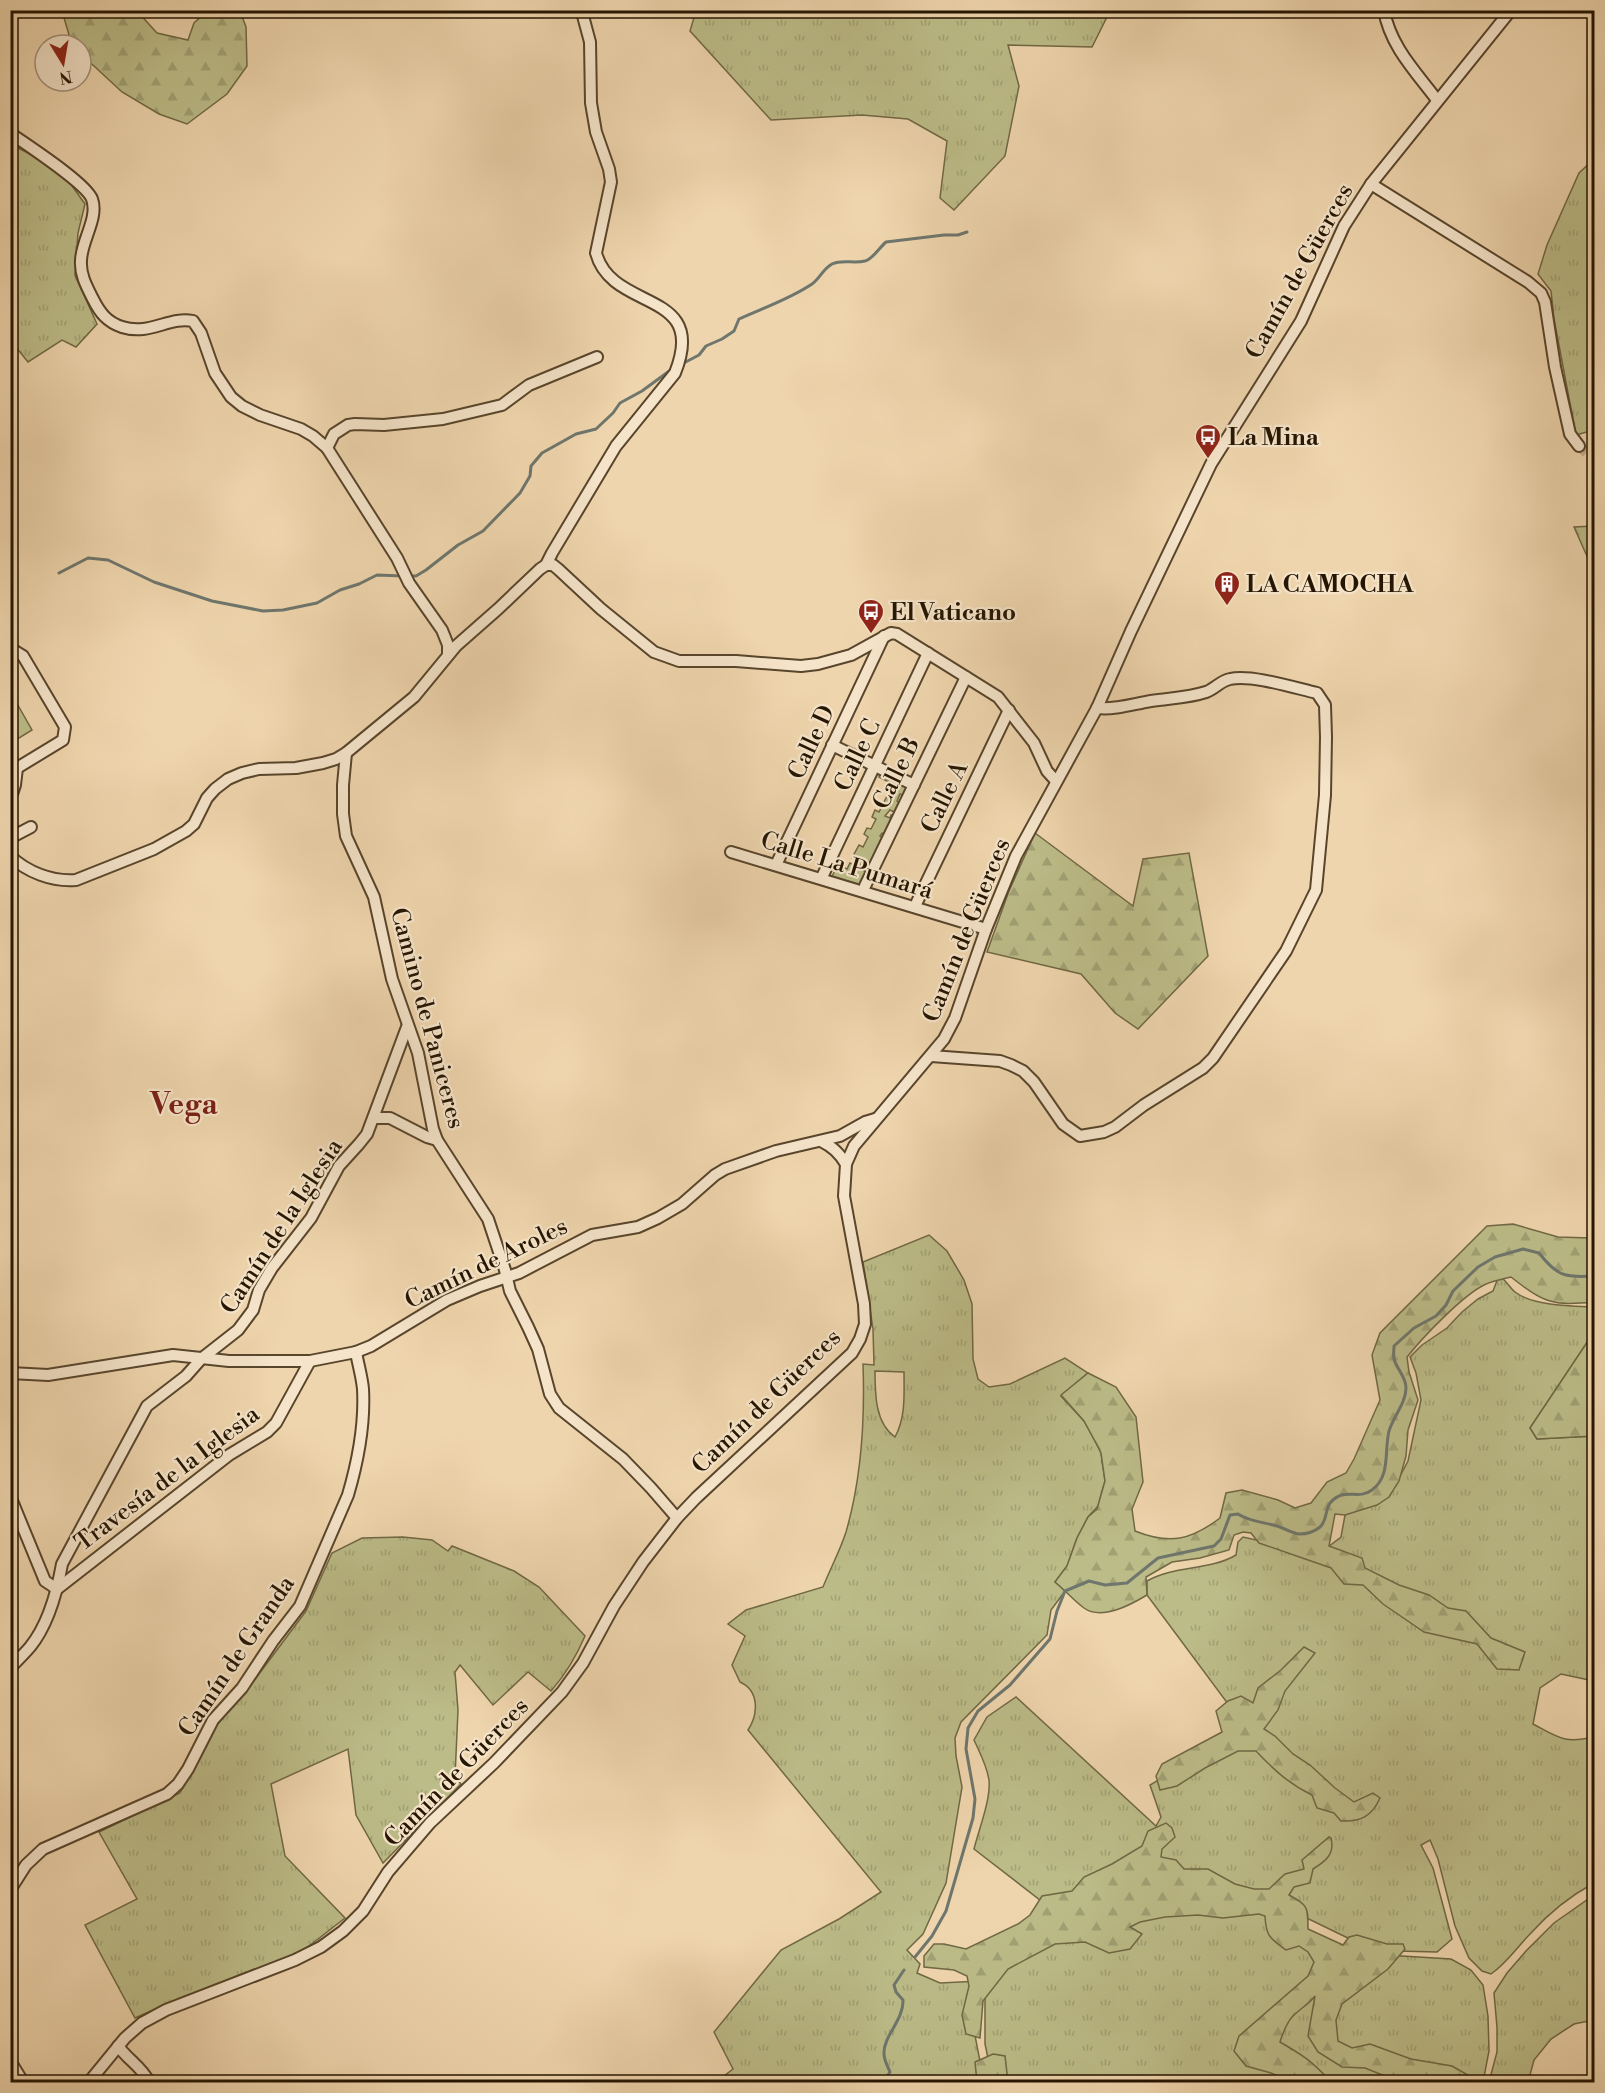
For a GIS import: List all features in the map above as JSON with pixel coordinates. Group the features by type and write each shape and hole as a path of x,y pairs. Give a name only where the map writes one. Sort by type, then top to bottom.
{"street":[{"path":"10,856 18,864 35,873 63,881 76,880 154,849 186,831 194,824 207,798 215,789 242,772 296,768 336,759 414,697 448,655 546,565 616,446 675,373 683,338 681,329 674,318 658,304 612,281 598,262 596,253 611,182 609,169 596,132 591,103 590,42 584,16 580,10"},
{"path":"1384,10 1387,27 1396,46 1437,100"},
{"name":"Camín de Güerces","path":"89,2082 118,2046 142,2023 166,2010 295,1960 321,1947 343,1931 363,1911 388,1872 430,1823 495,1763 562,1692 583,1663 620,1597 643,1562 677,1518 852,1353 865,1324 864,1304 844,1196 846,1164 854,1146 944,1039 955,1018 986,929 1017,856 1097,708 1211,464 1301,321 1344,226 1371,184 1511,10"},
{"path":"10,133 45,157 90,195 94,210 82,249 81,270 99,312 107,320 120,327 133,330 154,328 177,321 193,321 201,333 215,373 231,397 260,416 301,429 327,448 409,583 442,630 448,645 448,655"},
{"path":"1371,184 1528,282 1541,294 1545,302 1555,367 1570,434 1579,446"},
{"path":"327,448 334,434 348,425 384,425 443,419 502,405 529,385 597,357"},
{"path":"546,565 553,565 558,569 601,609 654,652 679,661 736,661 790,666 818,664 851,655 884,636 891,633 897,634 998,697 1034,743 1047,771 1056,781"},
{"name":"Calle D","path":"776,866 884,636"},
{"path":"10,648 23,656 65,727 63,740 17,768 10,800"},
{"name":"Calle C","path":"823,875 928,653"},
{"name":"Calle B","path":"865,886 966,677"},
{"path":"931,1056 1000,1061 1011,1065 1023,1071 1034,1082 1062,1124 1069,1130 1080,1136 1104,1132 1194,1075 1213,1058 1286,951 1312,899 1318,874 1326,783 1325,705 1317,693 1243,678 1230,679 1218,683 1211,690 1189,696 1152,700 1108,709 1097,708"},
{"name":"Calle A","path":"917,902 1009,710"},
{"path":"832,745 914,785"},
{"name":"Camino de Paniceres","path":"346,753 343,785 346,836 374,897 392,979 418,1053 437,1140 488,1219 510,1291 538,1349 550,1394 559,1408 622,1460 677,1518"},
{"path":"10,838 31,827"},
{"name":"Calle La Pumará","path":"731,852 986,929"},
{"name":"Camín de la Iglesia","path":"10,1668 31,1647 39,1633 57,1589 62,1564 147,1406 186,1376 201,1359 238,1330 253,1310 259,1290 272,1268 311,1218 339,1166 359,1144 374,1118 407,1027"},
{"path":"374,1118 390,1118 437,1140"},
{"name":"Camín de Aroles","path":"10,1372 48,1375 173,1355 229,1361 310,1361 356,1352 371,1346 447,1300 507,1278 592,1235 638,1227 658,1218 682,1204 725,1169 776,1151 840,1136 875,1119"},
{"path":"821,1141 832,1146 846,1164"},
{"name":"Camín de Granda","path":"10,1890 26,1865 43,1849 167,1794 178,1784 188,1770 213,1720 242,1688 273,1641 300,1606 348,1495 353,1477 363,1425 363,1387 356,1352"},
{"name":"Travesía de la Iglesia","path":"57,1589 229,1455 267,1432 276,1423 310,1361"},
{"path":"10,1496 45,1581 57,1589"},
{"path":"118,2046 127,2058 143,2070 149,2082"},
{"path":"10,2061 23,2082"}],"green space":[{"path":"696,10 1110,11 1092,47 1008,45 1019,86 1005,156 954,210 940,198 947,141 908,119 862,115 771,120 690,31"},
{"path":"62,11 137,11 157,33 188,40 194,23 207,11 240,11 246,27 247,66 227,94 187,124 159,114 122,92 93,65 93,33 68,33"},
{"path":"10,144 60,169 85,204 78,233 75,275 97,324 76,347 62,340 28,362 11,341"},
{"path":"1594,159 1594,430 1576,435 1554,319 1551,291 1538,274 1547,245 1579,173"},
{"path":"1594,526 1594,572 1574,527"},
{"path":"11,693 32,730 10,743"},
{"path":"880,774 908,788 904,796 900,794 897,801 900,803 896,813 890,810 885,816 894,817 886,834 882,833 880,836 884,838 871,865 867,863 865,867 861,865 859,868 868,873 859,889 830,880 838,865 847,869 850,863 854,865 856,860 852,858 859,845 863,847 868,837 864,834 867,828 871,829 876,819 872,817 875,810 879,812 890,790 886,788 889,782 879,777"},
{"path":"1035,833 1133,906 1143,859 1189,853 1208,956 1138,1029 1115,1013 1081,974 987,952 1009,891"},
{"path":"1513,1224 1558,1237 1590,1238 1594,1235 1594,1302 1549,1301 1511,1277 1484,1285 1454,1307 1407,1357 1418,1400 1408,1430 1406,1456 1399,1481 1389,1497 1377,1505 1345,1515 1335,1514 1329,1546 1362,1558 1365,1568 1399,1585 1429,1595 1448,1608 1466,1611 1491,1638 1525,1652 1519,1670 1497,1669 1477,1644 1424,1632 1383,1604 1363,1585 1344,1584 1331,1568 1259,1543 1251,1533 1243,1532 1234,1535 1229,1550 1200,1558 1172,1562 1146,1577 1147,1595 1117,1610 1091,1612 1055,1582 1067,1566 1077,1538 1088,1517 1097,1509 1105,1481 1101,1453 1096,1443 1084,1421 1061,1395 1088,1373 1116,1387 1136,1417 1143,1482 1132,1509 1135,1531 1170,1539 1190,1535 1220,1518 1226,1493 1242,1490 1278,1500 1295,1508 1311,1503 1327,1482 1346,1473 1380,1400 1372,1355 1380,1333 1487,1226"},
{"path":"929,1235 947,1251 964,1280 972,1304 973,1359 978,1379 989,1387 1010,1384 1065,1358 1088,1373 1061,1396 1084,1421 1096,1443 1101,1453 1105,1481 1098,1506 1088,1517 1077,1538 1067,1566 1055,1582 1065,1591 1051,1610 1047,1635 961,1722 955,1738 962,1787 946,1883 923,1934 907,1950 920,1964 917,1973 940,1983 980,1981 972,2020 984,2082 716,2082 733,2069 714,2032 781,1950 839,1919 881,1892 748,1730 754,1717 754,1697 751,1691 740,1682 732,1665 745,1636 728,1624 746,1610 823,1587 844,1539 859,1469 863,1427 863,1364 874,1365 873,1329 863,1262","holes":["875,1371 904,1372 903,1413 895,1437 883,1424 877,1407"]},
{"path":"1498,1278 1502,1278 1515,1292 1532,1300 1594,1307 1594,1332 1530,1428 1537,1439 1594,1436 1594,1681 1561,1674 1540,1688 1533,1724 1562,1738 1575,1740 1593,1737 1594,1883 1553,1912 1491,1974 1482,1971 1469,1958 1455,1926 1438,1859 1430,1840 1421,1845 1433,1868 1452,1939 1437,1952 1396,1951 1354,1941 1280,1905 1067,1921 974,1849 986,1805 989,1780 974,1740 987,1717 1016,1697 1156,1826 1161,1817 1150,1785 1246,1728 1147,1595 1147,1581 1169,1572 1226,1560 1236,1555 1238,1542 1243,1537 1283,1546 1324,1550 1341,1537 1345,1515 1389,1497 1408,1461 1421,1400 1416,1373 1410,1357 1422,1345 1447,1328 1478,1299 1493,1291"},
{"path":"1594,1332 1594,1436 1537,1439 1530,1428"},
{"path":"403,1537 432,1540 448,1551 452,1546 514,1571 539,1587 585,1636 574,1658 551,1691 528,1672 493,1705 460,1665 455,1672 458,1710 455,1777 461,1784 383,1863 356,1815 348,1749 271,1784 285,1856 345,1918 300,1953 185,1996 135,2018 85,1925 137,1899 99,1832 180,1793 217,1723 247,1690 306,1611 332,1553 362,1538"},
{"path":"1304,1647 1315,1653 1285,1691 1278,1710 1264,1729 1354,1802 1373,1793 1380,1798 1365,1817 1341,1821 1334,1813 1317,1808 1312,1795 1282,1776 1256,1751 1238,1751 1177,1786 1160,1790 1156,1776 1162,1764 1222,1732 1216,1711 1228,1701 1241,1696 1253,1703 1258,1688 1281,1670"},
{"path":"1166,1823 1172,1828 1175,1837 1162,1849 1161,1857 1176,1860 1184,1869 1208,1869 1235,1884 1254,1889 1269,1889 1285,1874 1304,1869 1302,1860 1329,1837 1331,1838 1330,1853 1313,1869 1310,1883 1294,1887 1289,1895 1306,1907 1308,1929 1343,1945 1349,1937 1357,1935 1387,1944 1403,1944 1405,1949 1388,1969 1342,2004 1336,2020 1338,2041 1352,2048 1370,2044 1411,2059 1452,2066 1480,2082 1418,2082 1385,2076 1365,2068 1342,2067 1318,2052 1308,2036 1315,1996 1291,2019 1280,2042 1307,2059 1331,2082 1292,2082 1246,2066 1234,2051 1239,2036 1308,1976 1314,1962 1308,1952 1299,1946 1286,1950 1273,1940 1266,1928 1265,1916 1259,1914 1223,1918 1198,1915 1165,1917 1140,1922 1130,1927 1142,1934 1130,1949 1109,1953 1085,1942 1055,1944 1008,1969 983,2001 980,2038 966,2034 962,2015 969,1986 967,1976 954,1970 924,1967 924,1956 934,1944 966,1949 1018,1924 1030,1915 1042,1896 1072,1891 1084,1877 1142,1846 1148,1831"},
{"path":"1594,1895 1594,2020 1574,2024 1551,2039 1534,2060 1528,2082 1489,2082 1497,2052 1494,1993 1507,1973 1554,1923"},
{"path":"1134,1900 1244,1904 1346,1947 1385,1955 1451,1959 1471,1970 1483,1985 1488,2016 1489,2051 1483,2082 993,2082 985,2044 985,1991 1003,1962"},
{"path":"993,2054 1005,2056 1008,2082 977,2082 975,2062"}],"waterway":[{"path":"680,365 699,355 706,346 734,331 739,319 804,289 815,282 832,264 868,260 886,242 958,235 967,232"},
{"path":"410,576 416,576 426,570 458,545 483,531 520,493 530,476 531,466 542,453 576,434 596,429 620,403 642,391 672,369"},
{"path":"59,573 88,558 108,560 154,582 212,601 263,611 283,610 317,603 340,590 377,575 403,576"},
{"path":"915,1957 932,1936 946,1911 973,1818 975,1799 966,1749 968,1728 978,1711 1010,1685 1050,1639 1065,1591 1089,1581 1105,1585 1127,1583 1158,1558 1214,1546 1221,1539 1230,1515 1238,1514 1247,1519 1299,1534 1318,1529 1324,1522 1330,1503 1335,1498 1346,1494 1367,1493 1382,1478 1389,1431 1404,1399 1406,1388 1405,1380 1394,1359 1394,1346 1414,1328 1436,1316 1446,1305 1453,1291 1478,1267 1495,1257 1523,1249 1539,1253 1551,1267 1562,1274 1594,1276"},
{"path":"883,2082 890,2072 885,2059 885,2047 900,2014 903,2000 896,1992 894,1985 904,1970"}],"tunnel":[{"path":"1579,446 1594,460"}],"place":[{"name":"La Mina","path":"1208,460"},
{"name":"LA CAMOCHA","path":"1227,607"},
{"name":"El Vaticano","path":"871,635"}],"district":[{"name":"Vega","path":"184,1104"}]}
